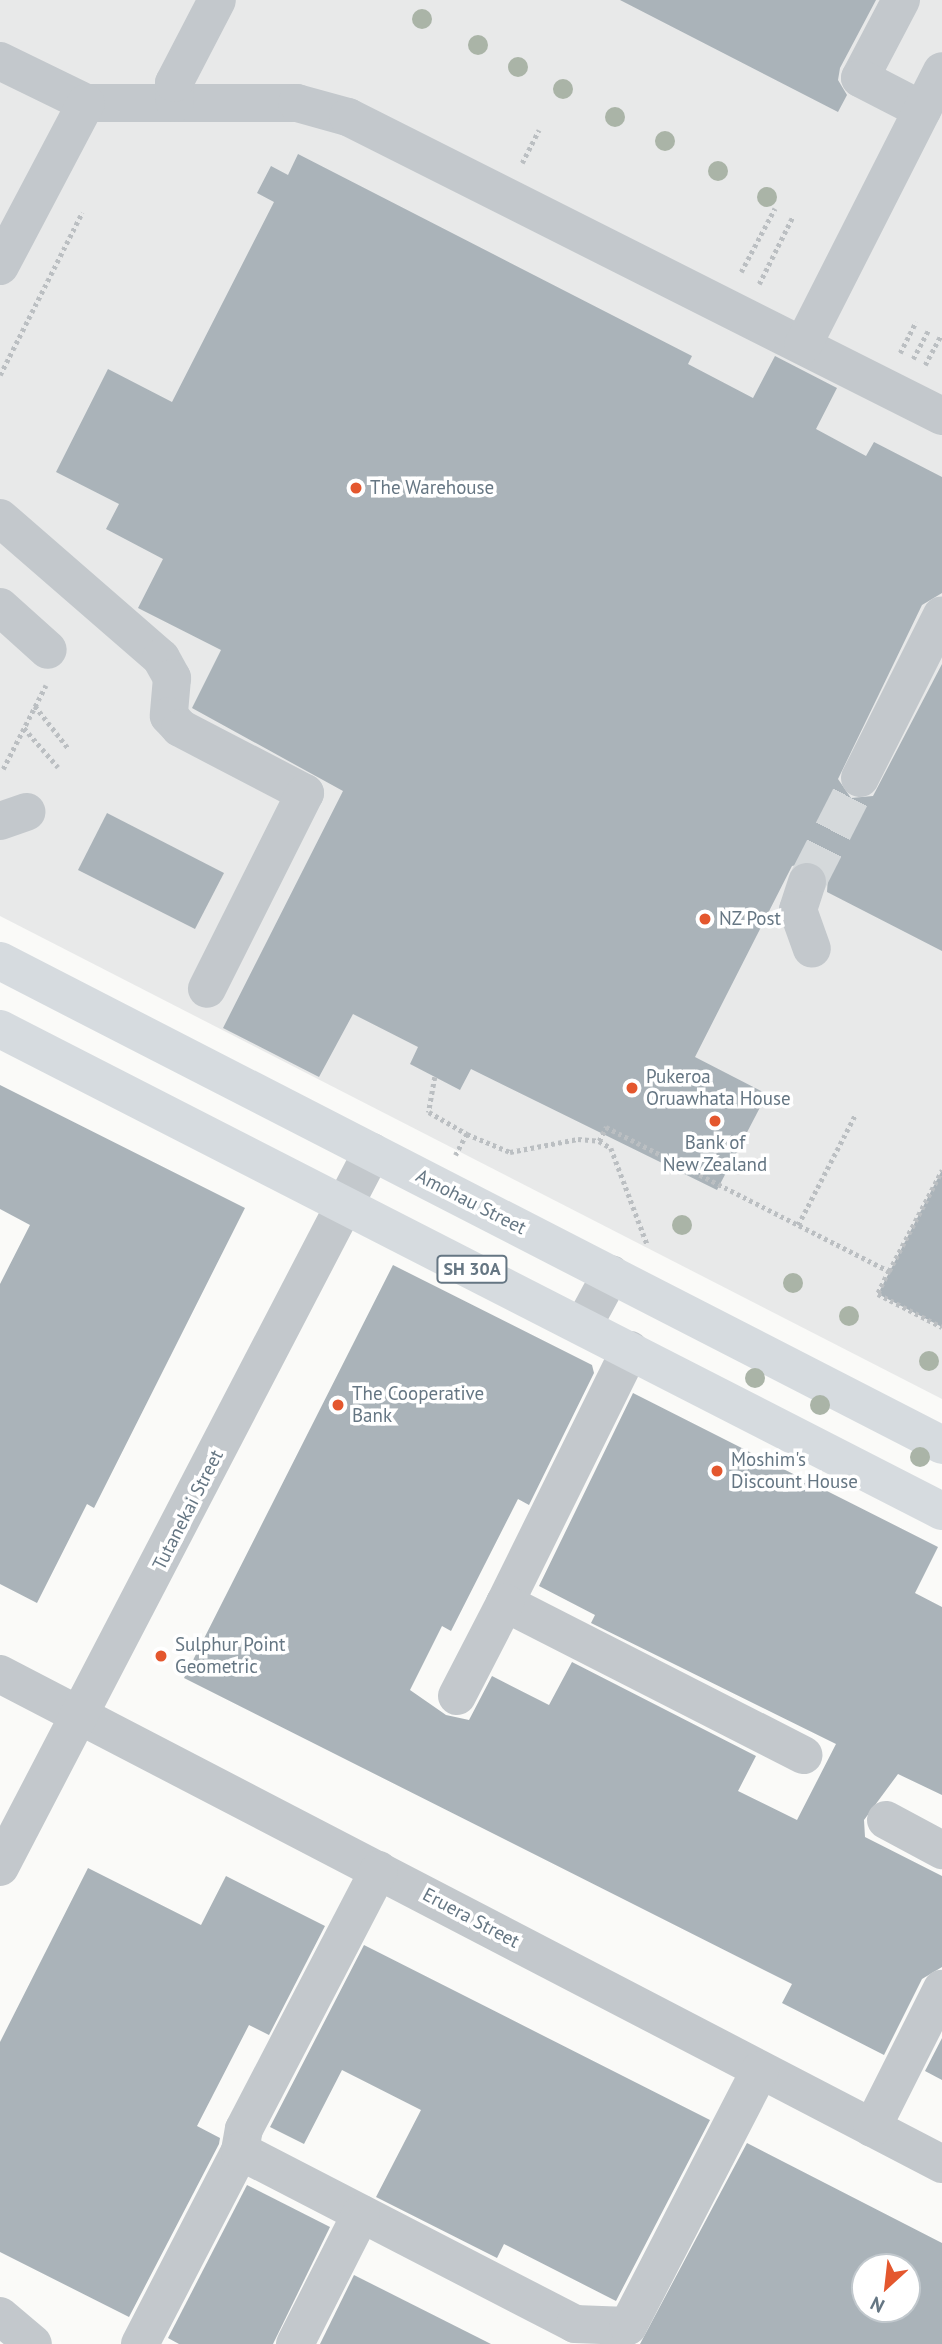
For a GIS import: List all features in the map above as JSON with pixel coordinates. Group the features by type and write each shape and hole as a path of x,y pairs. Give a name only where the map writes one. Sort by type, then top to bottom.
{"main road":[{"name":"Amohau Street","path":"0,961 942,1446"},
{"name":"SH 30A","path":"0,1029 942,1511"}],"street":[{"path":"175,103 174,83 216,0"},
{"path":"901,0 860,78 922,110"},
{"path":"0,61 86,103 297,103 348,117 942,416"},
{"path":"803,345 942,71"},
{"path":"0,266 86,103"},
{"path":"0,518 161,658 172,678 169,716 180,728 305,793 207,989"},
{"path":"0,607 50,662"},
{"path":"860,778 942,615"},
{"path":"807,882 798,910 812,949"},
{"name":"Tutanekai Street","path":"0,1867 82,1715 372,1152"},
{"path":"583,1326 611,1274"},
{"path":"457,1696 630,1350"},
{"path":"505,1603 803,1755"},
{"name":"Eruera Street","path":"0,1674 942,2164"},
{"path":"886,1820 942,1850"},
{"path":"140,2344 240,2151 244,2129 379,1870"},
{"path":"872,2128 942,1989"},
{"path":"240,2151 575,2325 628,2326 760,2070"},
{"path":"295,2344 361,2214"},
{"path":"0,2316 33,2344"}],"path":[{"path":"517,173 539,130"},
{"path":"735,285 775,208"},
{"path":"0,375 82,213"},
{"path":"753,294 793,216"},
{"path":"899,356 916,322"},
{"path":"911,363 929,329"},
{"path":"923,369 941,335"},
{"path":"4,769 35,706 50,662"},
{"path":"35,706 68,748"},
{"path":"24,728 58,767"},
{"path":"435,1077 429,1112 467,1134 510,1152 599,1140 611,1148 647,1244"},
{"path":"798,1225 855,1115"},
{"path":"599,1140 606,1127 889,1271"},
{"path":"454,1160 467,1134"},
{"path":"942,1170 878,1294 942,1327"}],"shaded area":[{"path":"0,0 942,0 942,1399 0,916"}],"building":[{"path":"620,0 876,0 840,68 838,80 847,95 838,112"},
{"path":"298,154 692,356 688,364 753,398 775,356 837,388 816,429 866,456 874,442 942,477 942,593 922,605 838,779 851,798 873,796 942,664 942,951 827,892 828,877 814,861 792,866 695,1057 767,1094 717,1190 471,1069 460,1090 410,1064 418,1047 353,1014 319,1077 223,1028 343,791 192,708 221,650 138,608 163,559 106,529 119,504 56,472 108,369 172,402 274,202 257,193 271,166 288,175"},
{"path":"107,813 224,873 195,929 78,870"},
{"path":"0,1085 245,1208 94,1508 87,1504 37,1603 0,1584 0,1284 30,1225 0,1209"},
{"path":"942,1170 942,1327 878,1294"},
{"path":"393,1265 592,1365 594,1373 529,1505 518,1499 451,1631 442,1626 410,1690 446,1715 469,1720 492,1676 549,1705 572,1662 756,1756 738,1791 797,1820 836,1744 591,1623 595,1615 539,1586 633,1393 938,1547 915,1593 942,1607 942,1795 898,1774 864,1820 865,1837 942,1876 942,1967 922,1979 884,2055 782,2003 792,1984 184,1678"},
{"path":"88,1868 201,1925 226,1876 325,1926 269,2035 249,2025 197,2126 220,2138 219,2144 129,2317 0,2252 0,2042"},
{"path":"364,1945 710,2120 616,2301 504,2244 497,2258 376,2197 421,2110 342,2070 304,2144 270,2127"},
{"path":"942,2038 942,2080 925,2071"},
{"path":"747,2143 942,2243 942,2344 640,2344"},
{"path":"247,2185 330,2227 273,2344 179,2344 168,2338"},
{"path":"354,2275 491,2344 320,2344"}],"tunnel":[{"path":"807,882 860,778"}],"place":[{"name":"The Warehouse","path":"356,488"},
{"name":"NZ Post","path":"705,919"},
{"name":"Pukeroa Oruawhata House","path":"632,1088"},
{"name":"Bank of New Zealand","path":"715,1121"},
{"name":"The Cooperative Bank","path":"338,1405"},
{"name":"Moshim's Discount House","path":"717,1471"},
{"name":"Sulphur Point Geometric","path":"161,1656"}]}
